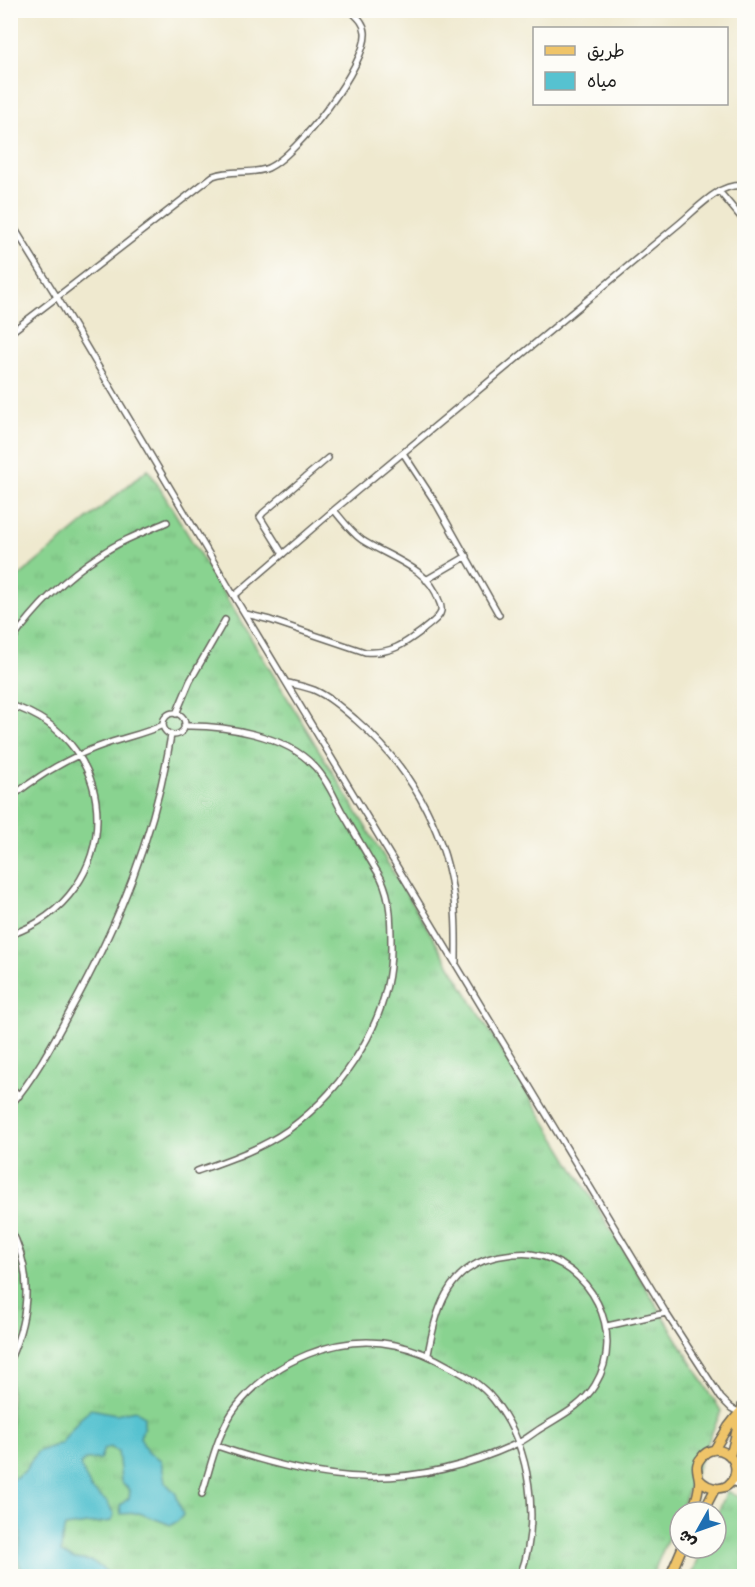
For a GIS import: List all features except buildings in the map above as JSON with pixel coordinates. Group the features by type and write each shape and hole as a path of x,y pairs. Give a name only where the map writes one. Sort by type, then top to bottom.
{"main road":[{"path":"730,1456 744,1401"},
{"path":"714,1450 740,1413"},
{"path":"720,1450 730,1456 740,1471 731,1482 715,1489 699,1479 698,1460 708,1451 720,1450"},
{"path":"695,1500 699,1479"},
{"path":"709,1500 715,1489"},
{"path":"670,1576 677,1560"}],"street":[{"path":"10,333 213,176 224,172 263,170 278,162 292,150 314,127 337,94 351,72 364,42 363,24 350,10"},
{"path":"234,596 334,510 719,191 729,187 744,186"},
{"path":"719,191 744,221"},
{"path":"10,221 666,1313 721,1398 740,1413"},
{"path":"403,453 467,556 499,615"},
{"path":"282,554 260,517 328,458"},
{"path":"246,614 365,652 386,652 420,632 439,616 441,609 439,599 426,580 405,564 360,538 349,529 334,510"},
{"path":"10,643 39,606 81,569 101,554 167,522"},
{"path":"426,580 467,556"},
{"path":"176,714 195,672 225,620"},
{"path":"287,683 314,690 334,702 379,739 420,796 441,845 453,891 457,925 456,963"},
{"path":"10,705 38,717 53,728 78,755 90,781 97,808 96,836 89,864 81,880 58,910 34,925 10,935"},
{"path":"176,714 182,717 184,726 180,733 171,735 165,731 163,725 166,717 176,714"},
{"path":"10,798 42,775 78,755 163,725"},
{"path":"184,726 204,726 247,733 286,747 305,757 322,776 381,878 387,889 391,913 392,964 385,997 379,1016 346,1071 325,1098 286,1131 234,1158 196,1171"},
{"path":"10,1106 19,1096 55,1040 115,923 137,871 164,779 171,735"},
{"path":"10,1086 19,1096"},
{"path":"10,1228 19,1245 26,1274 27,1298 20,1338 10,1359"},
{"path":"217,1446 290,1468 360,1478 425,1473 464,1464 519,1443 584,1401 596,1384 605,1362 608,1343 607,1326 602,1310 590,1290 574,1272 554,1260 531,1253 508,1254 485,1260 462,1274 447,1290 440,1304 428,1354"},
{"path":"607,1326 666,1313"},
{"path":"202,1494 225,1427 236,1407 255,1386 282,1366 330,1347 365,1342 395,1345 428,1354 473,1379 493,1398 508,1421 519,1443 529,1489 530,1530 520,1576"},
{"path":"731,1482 744,1487"}],"green space":[{"path":"148,469 721,1411 684,1500 668,1500 668,1538 652,1576 11,1576 11,583"},
{"path":"727,1491 744,1499 744,1576 691,1576 698,1560 728,1560 728,1500 723,1500"}],"water":[{"path":"91,1409 116,1414 135,1410 144,1416 144,1427 140,1437 147,1452 161,1460 165,1482 176,1494 183,1515 171,1525 139,1513 121,1514 120,1505 129,1498 130,1491 121,1481 118,1451 110,1447 104,1449 100,1459 85,1460 80,1465 91,1489 107,1502 114,1514 112,1521 65,1527 61,1553 74,1559 92,1561 113,1576 23,1576 18,1558 21,1535 11,1494 11,1480 24,1472 37,1452 61,1443 83,1415"}]}
